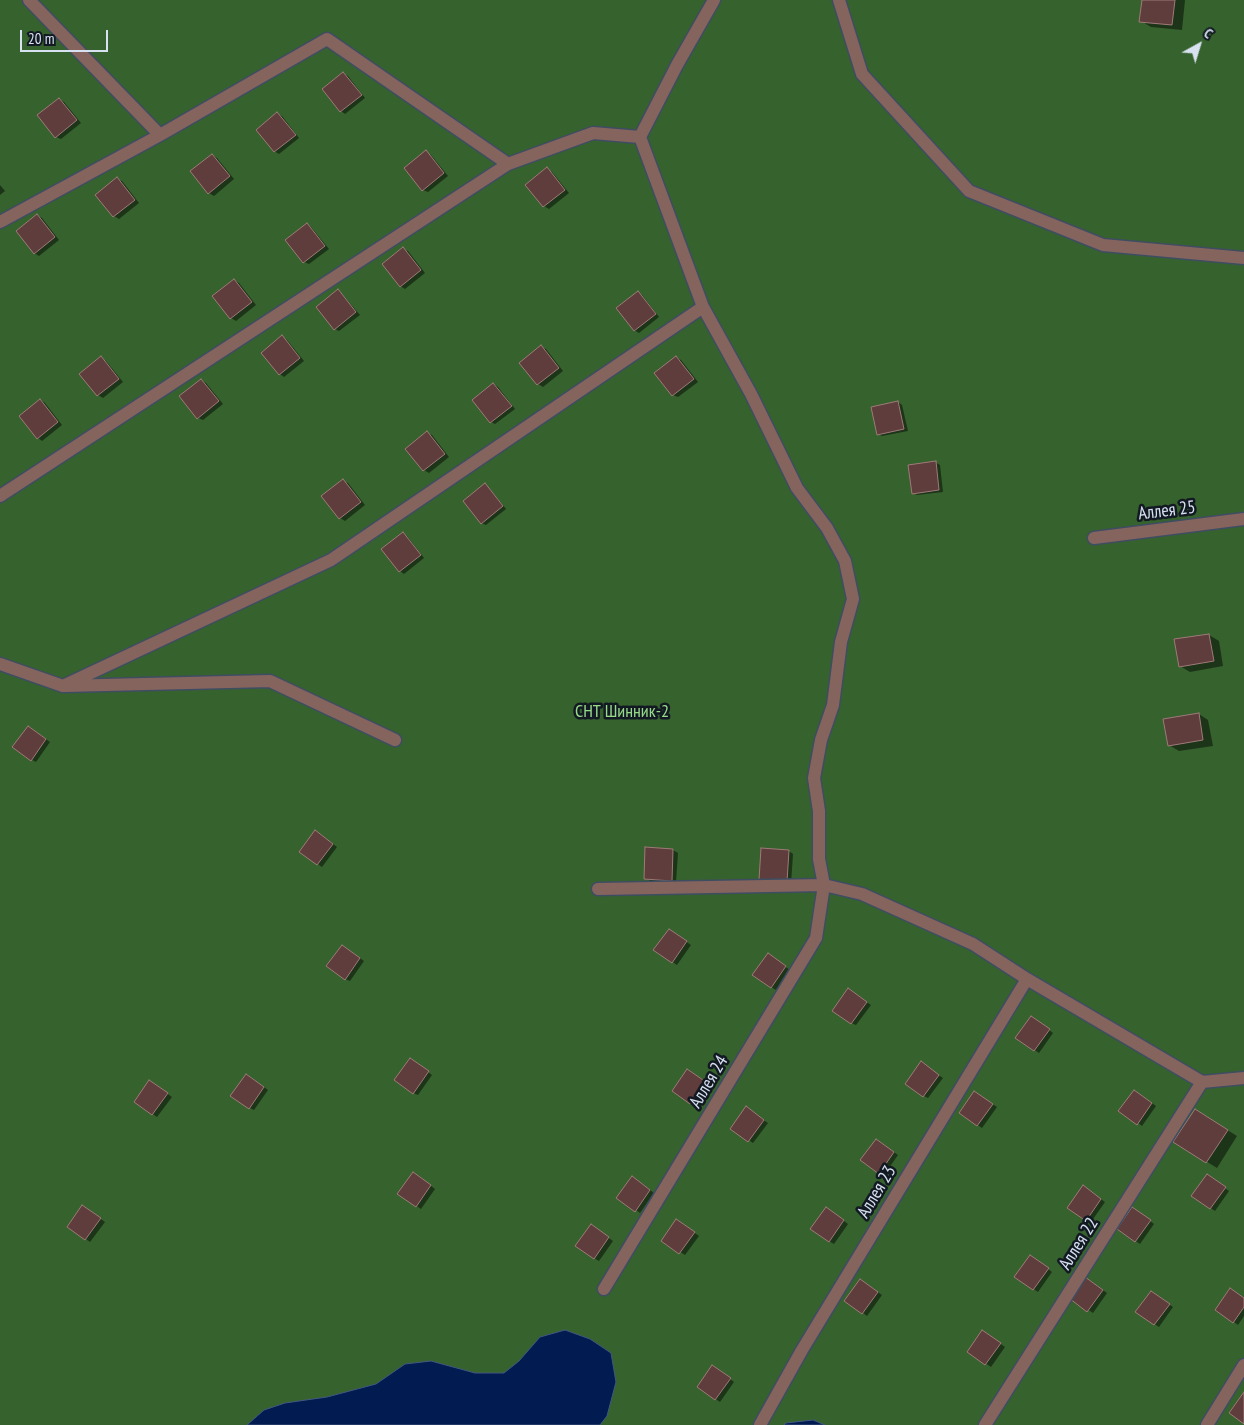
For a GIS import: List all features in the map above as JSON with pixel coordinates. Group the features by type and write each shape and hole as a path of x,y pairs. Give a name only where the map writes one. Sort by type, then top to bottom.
{"lane":[{"path":"29,0 160,135"},
{"path":"0,496 508,164 593,133 640,137 677,65 714,0"},
{"path":"839,0 862,74 969,191 1102,245 1244,258"},
{"path":"0,222 160,135 327,39 508,164"},
{"name":"Аллея 24","path":"604,1290 816,938 824,886 819,859 819,811 814,778 821,740 833,705 841,642 853,599 845,561 827,528 797,488 751,394 703,307 640,137"},
{"path":"63,686 332,560 703,307"},
{"name":"Аллея 25","path":"1094,538 1244,519"},
{"path":"0,664 63,686 270,681 395,740"},
{"path":"598,889 824,886 862,894 973,944 1027,979 1202,1082 1244,1078"},
{"name":"Аллея 23","path":"760,1425 802,1350 1027,979"},
{"name":"Аллея 22","path":"985,1425 1202,1082"},
{"path":"1207,1425 1244,1365"}],"green space":[{"name":"СНТ Шинник-2","path":"0,0 1244,0 1244,1425 0,1425"}],"water":[{"path":"565,1330 590,1339 611,1353 616,1382 607,1416 600,1425 247,1425 264,1410 285,1403 327,1397 376,1384 405,1364 431,1361 475,1373 504,1373 519,1361 540,1337"},
{"path":"813,1420 825,1425 784,1425 786,1423"}],"building":[{"path":"1142,0 1175,0 1172,25 1139,22"},
{"path":"343,72 362,95 340,112 322,89"},
{"path":"59,98 77,120 55,138 37,115"},
{"path":"277,112 296,135 274,152 256,130"},
{"path":"426,150 444,173 422,191 404,168"},
{"path":"212,154 230,176 208,194 190,171"},
{"path":"547,167 565,190 543,207 525,185"},
{"path":"117,177 135,200 113,217 95,195"},
{"path":"37,214 55,237 34,254 16,231"},
{"path":"307,223 325,246 303,263 285,240"},
{"path":"403,247 421,270 400,287 382,264"},
{"path":"234,279 252,302 230,319 212,296"},
{"path":"338,289 356,312 334,330 316,307"},
{"path":"638,291 656,314 634,331 616,308"},
{"path":"282,335 300,358 279,375 261,353"},
{"path":"541,345 559,368 537,385 519,363"},
{"path":"101,356 119,379 97,396 79,374"},
{"path":"676,356 694,379 672,396 654,373"},
{"path":"201,379 219,401 197,419 179,396"},
{"path":"493,383 512,406 490,423 472,400"},
{"path":"40,399 58,422 37,439 19,416"},
{"path":"898,401 904,429 877,435 871,407"},
{"path":"427,431 445,454 423,471 405,449"},
{"path":"936,461 939,490 912,494 908,465"},
{"path":"343,479 361,502 339,519 321,496"},
{"path":"485,483 503,506 481,524 463,501"},
{"path":"403,532 421,555 399,572 381,549"},
{"path":"1209,634 1214,661 1179,667 1174,639"},
{"path":"1199,713 1203,740 1168,746 1163,719"},
{"path":"28,726 46,739 31,761 12,747"},
{"path":"315,830 333,844 317,865 299,852"},
{"path":"645,847 673,849 672,881 644,879"},
{"path":"761,848 789,850 787,882 759,880"},
{"path":"669,929 687,941 672,963 653,950"},
{"path":"342,945 360,958 345,980 326,966"},
{"path":"768,953 786,966 771,988 752,975"},
{"path":"848,988 867,1002 851,1024 832,1011"},
{"path":"1031,1016 1050,1029 1034,1051 1015,1038"},
{"path":"410,1058 429,1071 413,1094 394,1080"},
{"path":"921,1061 939,1075 923,1097 905,1084"},
{"path":"687,1069 706,1082 690,1104 672,1091"},
{"path":"246,1074 264,1087 249,1109 230,1096"},
{"path":"149,1080 168,1093 152,1115 134,1102"},
{"path":"1134,1090 1152,1103 1137,1125 1118,1111"},
{"path":"974,1091 993,1104 977,1126 959,1113"},
{"path":"746,1106 764,1120 748,1142 730,1129"},
{"path":"1195,1109 1228,1130 1206,1163 1173,1142"},
{"path":"876,1139 894,1152 879,1174 860,1160"},
{"path":"413,1172 431,1185 416,1207 397,1194"},
{"path":"1207,1174 1226,1187 1210,1209 1191,1196"},
{"path":"632,1176 650,1190 635,1212 616,1198"},
{"path":"1083,1185 1101,1199 1086,1221 1067,1208"},
{"path":"82,1205 101,1218 85,1240 67,1227"},
{"path":"826,1207 844,1220 829,1242 810,1229"},
{"path":"1132,1207 1151,1220 1135,1242 1117,1229"},
{"path":"676,1219 695,1232 679,1254 661,1241"},
{"path":"591,1224 609,1237 594,1259 575,1246"},
{"path":"1030,1255 1049,1268 1033,1290 1014,1277"},
{"path":"1085,1277 1103,1290 1087,1312 1069,1298"},
{"path":"860,1279 878,1292 862,1314 844,1301"},
{"path":"1230,1288 1244,1298 1244,1307 1233,1323 1215,1310"},
{"path":"1151,1291 1170,1304 1154,1325 1135,1312"},
{"path":"982,1330 1001,1343 985,1365 967,1352"},
{"path":"712,1365 731,1378 715,1400 697,1387"},
{"path":"1244,1392 1244,1424 1229,1413"}]}
